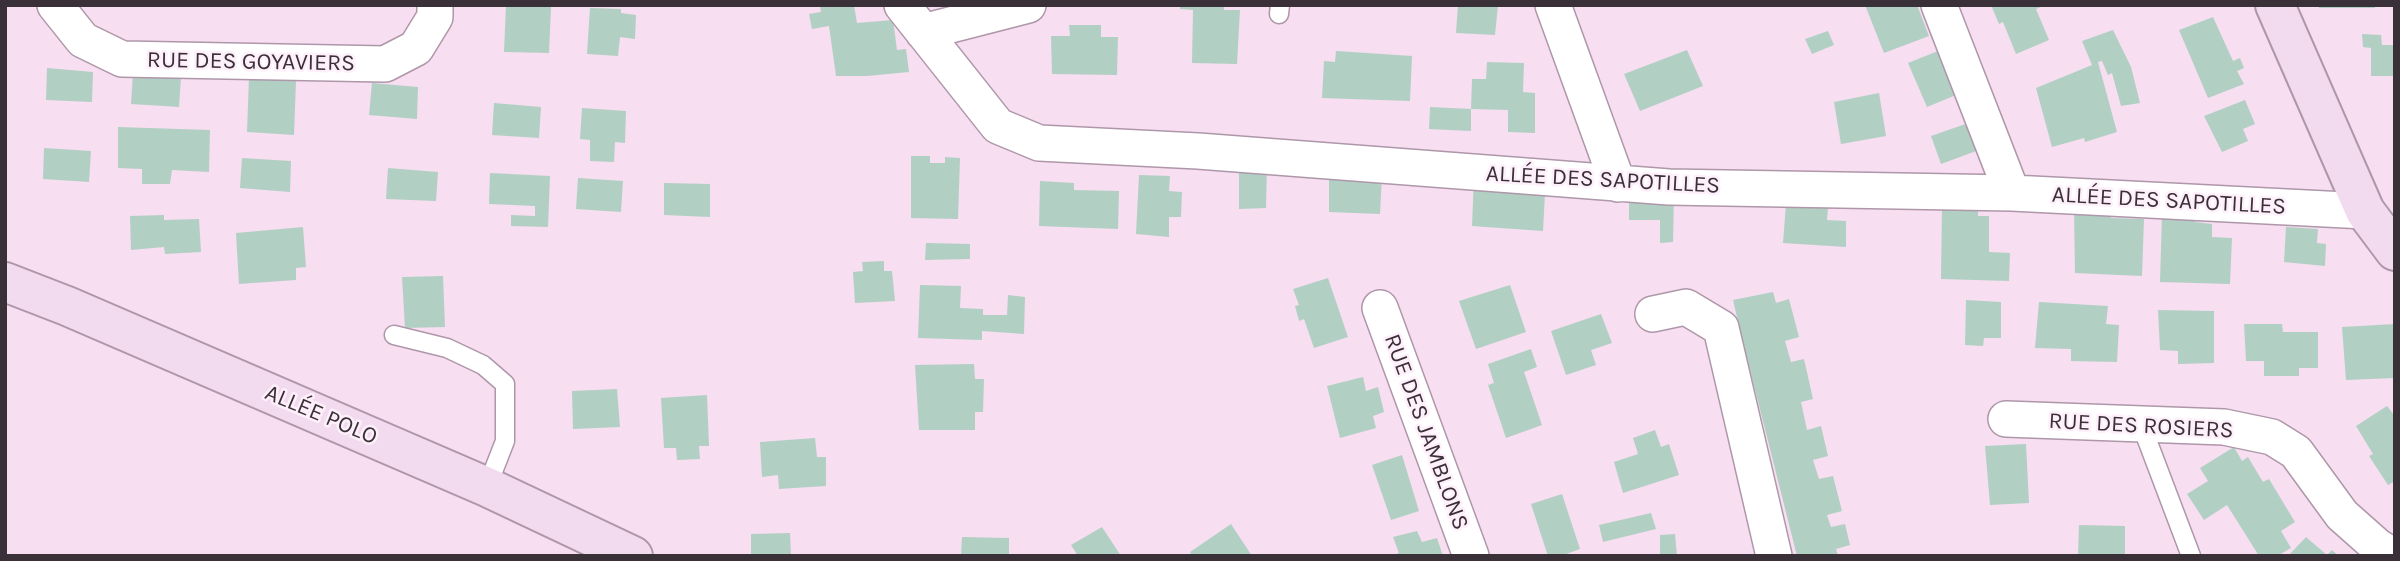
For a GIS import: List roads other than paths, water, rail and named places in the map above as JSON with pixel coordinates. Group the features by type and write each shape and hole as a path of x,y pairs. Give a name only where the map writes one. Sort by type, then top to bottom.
{"street":[{"name":"RUE DES GOYAVIERS","path":"55,5 83,40 122,60 386,64 416,48 435,17 435,5"},
{"path":"913,19 1028,5"},
{"path":"1553,5 1618,184"},
{"path":"1939,5 2012,193"},
{"path":"2275,5 2365,211 2395,251"},
{"name":"ALLÉE DES SAPOTILLES","path":"913,19 998,126 1039,143 1198,151 1618,184 2012,193 2365,211"},
{"name":"ALLÉE POLO","path":"5,282 67,306 487,487 633,556"},
{"path":"1653,314 1686,307 1721,328 1774,556"},
{"name":"RUE DES JAMBLONS","path":"1380,308 1471,556"},
{"name":"RUE DES ROSIERS","path":"2006,419 2224,427 2272,437 2296,452 2343,515 2377,546 2393,556"}],"lane":[{"path":"394,335 447,348 482,365 505,384 505,441 487,487"},
{"path":"2141,424 2192,556"}]}
